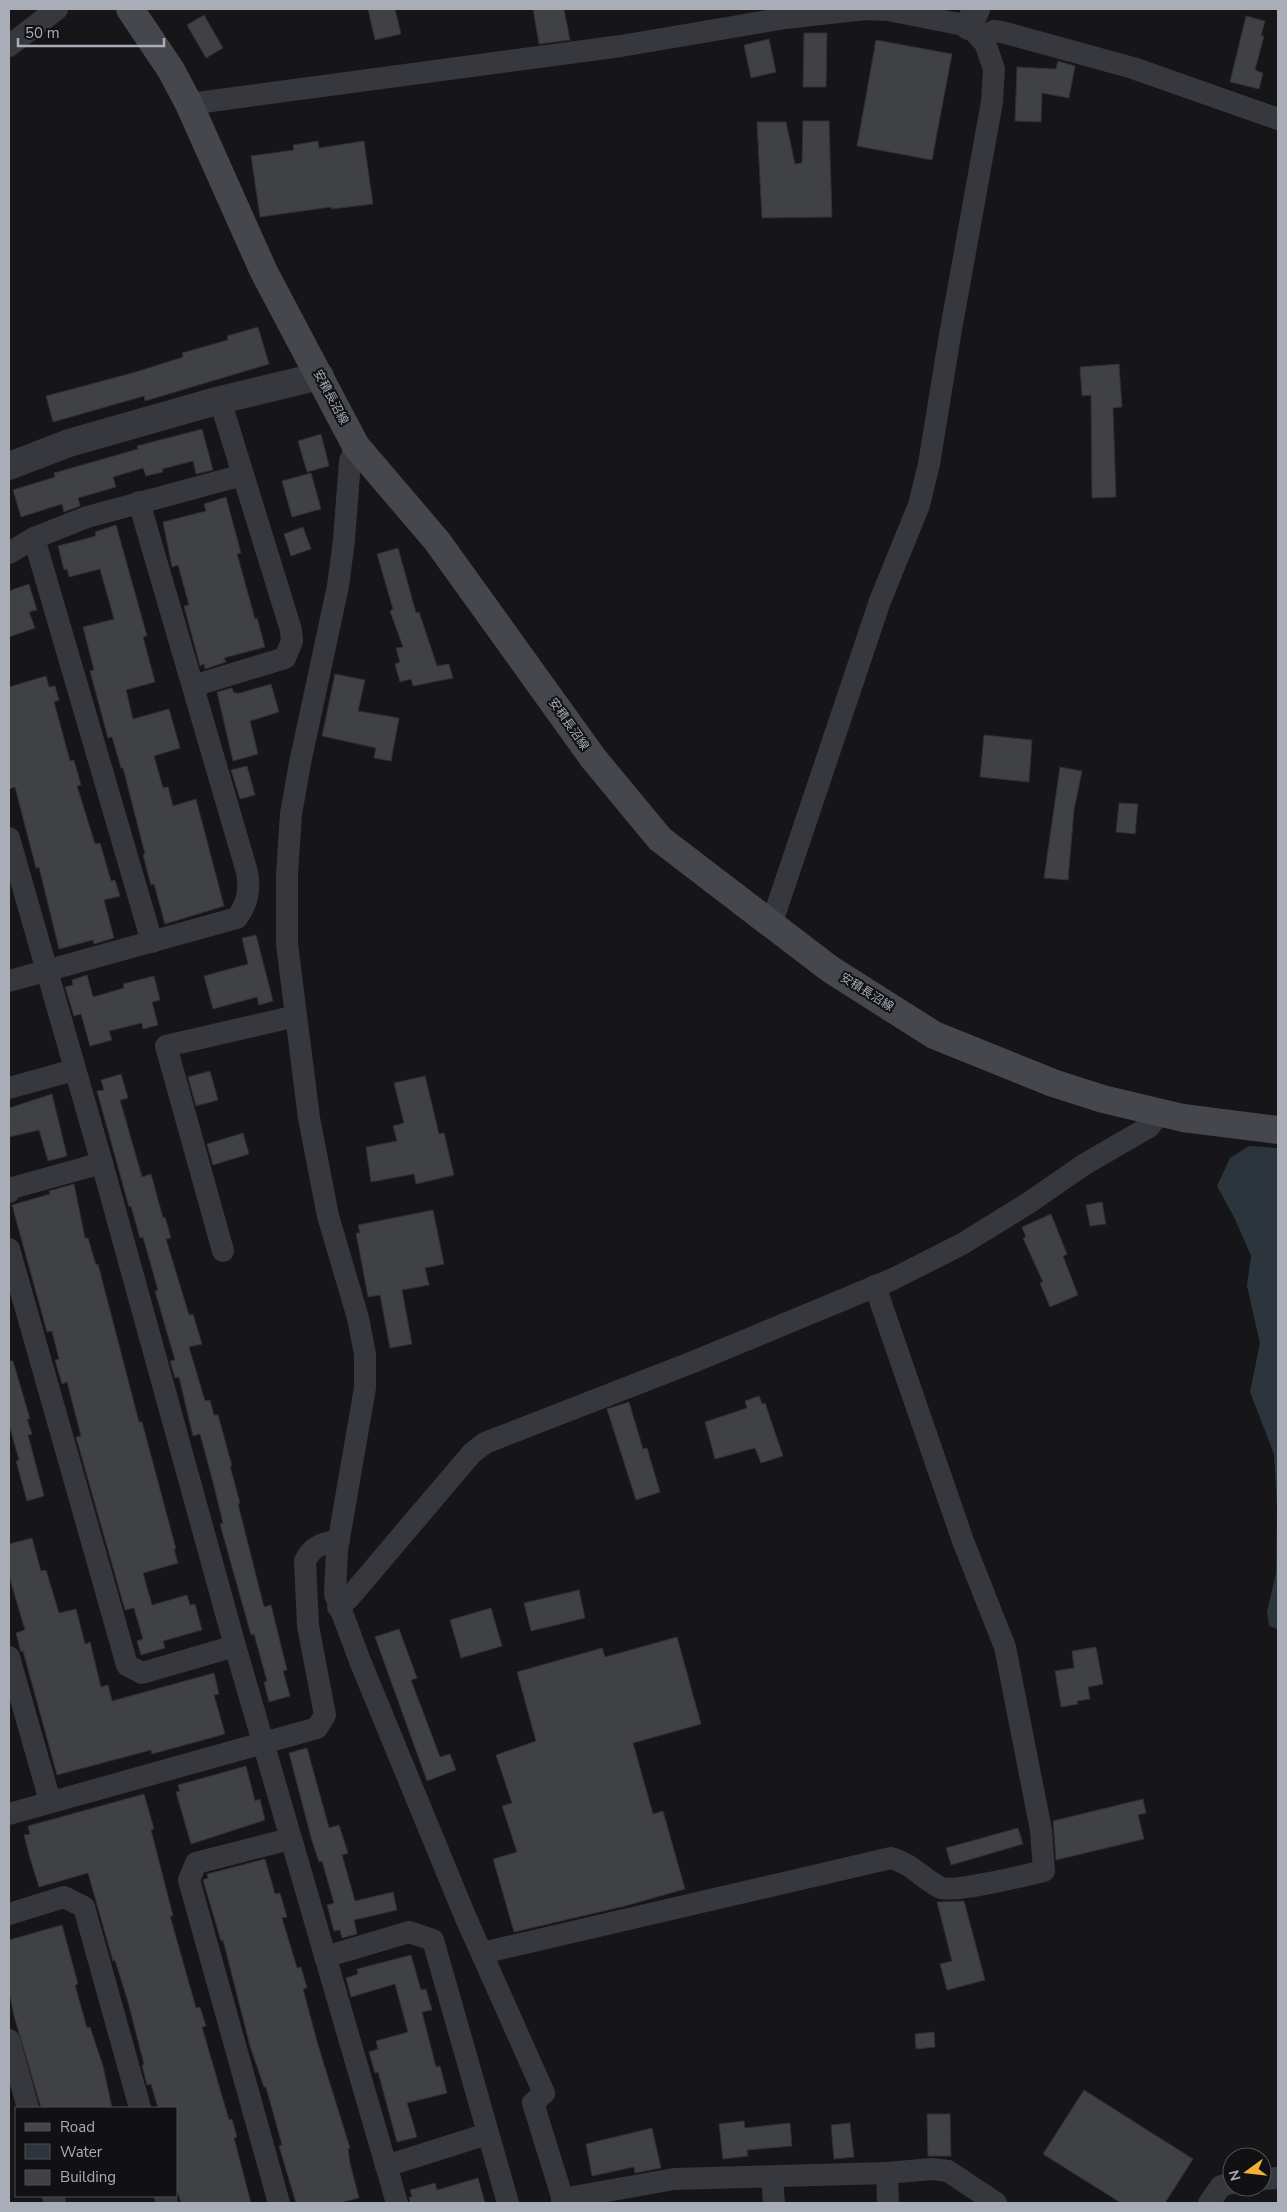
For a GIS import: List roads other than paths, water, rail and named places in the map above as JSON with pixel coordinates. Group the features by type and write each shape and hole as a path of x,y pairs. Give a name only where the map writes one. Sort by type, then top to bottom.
{"main road":[{"name":"安積長沼線","path":"130,9 171,70 189,104 264,272 356,446 437,541 594,758 660,839 830,969 934,1035 1075,1092 1214,1124 1278,1130"}],"street":[{"path":"9,46 57,9"},
{"path":"189,104 621,46 847,10 888,10 975,24 994,31 1133,68 1278,119"},
{"path":"771,925 872,626 918,505 929,464 951,325 992,102 994,69 985,43 975,24"},
{"path":"9,466 69,443 220,400 320,376"},
{"path":"193,686 285,658 292,641 291,630 220,400"},
{"path":"356,446 350,460 344,540 338,586 291,814 286,937 309,1118 328,1216 358,1318 365,1354 365,1388 339,1540 335,1580 338,1607 482,1953 544,2093 533,2103 563,2201 646,2194 674,2179 887,2173 932,2169 948,2171 996,2203"},
{"path":"9,553 34,538 87,516 243,475"},
{"path":"9,981 237,918 243,909 249,891 248,872 139,502"},
{"path":"34,538 152,942"},
{"path":"9,838 102,1163 235,1646 397,2203"},
{"path":"223,1251 166,1046 296,1016"},
{"path":"9,1088 74,1070"},
{"path":"338,1607 350,1598 472,1453 485,1443 693,1362 875,1286 962,1244 1027,1204 1085,1164 1149,1127 1160,1113"},
{"path":"9,1192 12,1188 102,1163"},
{"path":"9,1249 127,1665 142,1672 235,1646"},
{"path":"482,1953 891,1858 902,1861 941,1888 956,1888 1044,1872 1041,1830 1005,1647 964,1541 875,1286"},
{"path":"9,1814 317,1728 325,1715 308,1626 305,1561 316,1546 339,1540"},
{"path":"9,1657 15,1705 50,1801"},
{"path":"278,2203 189,1880 196,1863 290,1839"},
{"path":"9,1914 64,1897 84,1907 140,2107"},
{"path":"325,1957 409,1932 433,1940 508,2203"},
{"path":"9,2040 28,2107"},
{"path":"386,2166 487,2134"},
{"path":"887,2173 888,2203"},
{"path":"772,2177 774,2203"},
{"path":"1209,2203 1222,2186"}],"water":[{"path":"1249,1146 1278,1148 1278,1629 1269,1626 1267,1612 1276,1573 1277,1507 1274,1454 1250,1392 1260,1343 1247,1286 1251,1256 1235,1219 1217,1186 1230,1158"}]}
